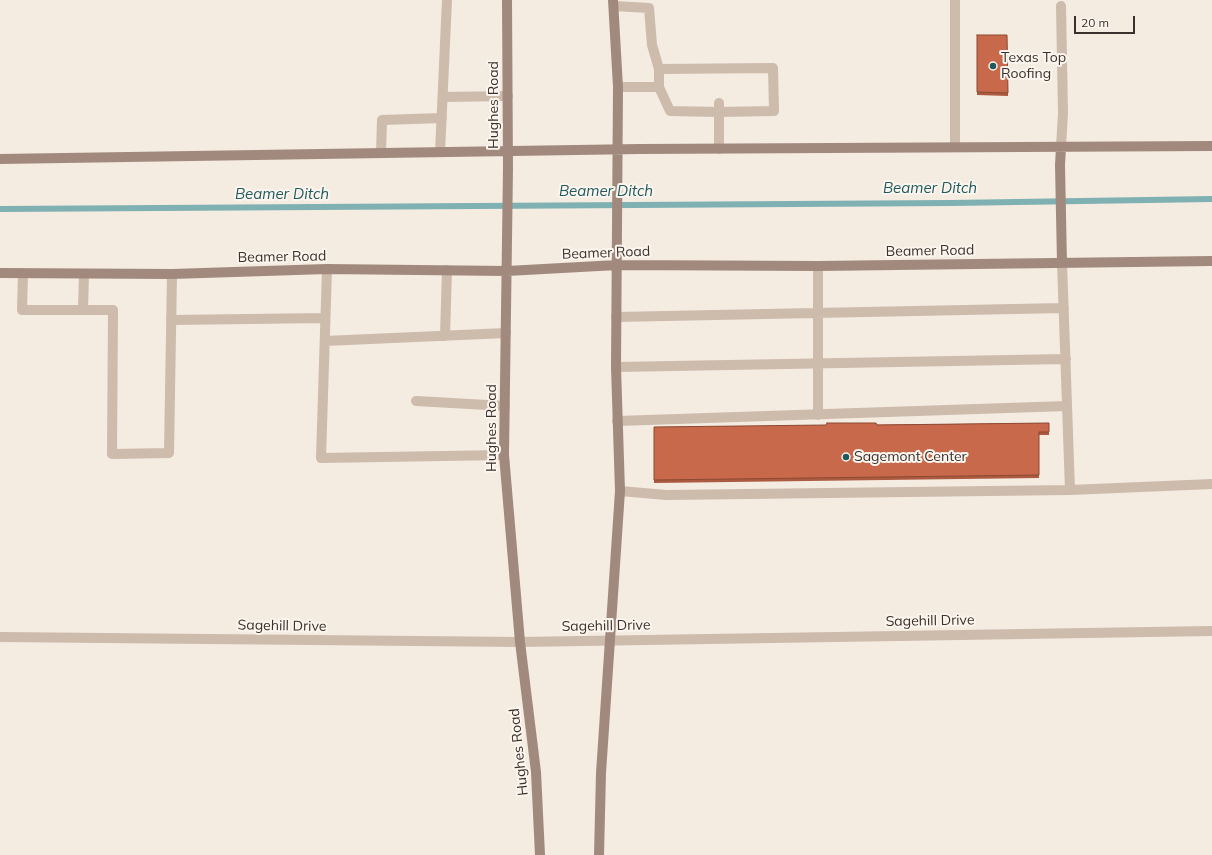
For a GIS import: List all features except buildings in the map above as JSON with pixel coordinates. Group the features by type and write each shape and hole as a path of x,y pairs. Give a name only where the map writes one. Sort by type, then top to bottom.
{"main road":[{"name":"Hughes Road","path":"507,0 508,271 504,455 520,642 536,772 540,855"},
{"path":"599,855 601,773 620,491 616,367 618,87 613,3"},
{"path":"0,159 618,149 1212,146"},
{"path":"1061,147 1062,263"},
{"name":"Beamer Road","path":"0,273 172,274 327,269 508,271 617,266 818,266 1212,261"}],"street":[{"path":"440,152 447,0"},
{"path":"955,0 955,147"},
{"path":"613,3 649,8 652,45 659,69 658,87 670,111 696,107 749,107 774,111 773,68 748,74 719,74 695,70 659,69"},
{"path":"1061,6 1063,113 1061,147"},
{"path":"695,70 695,80"},
{"path":"618,87 658,87"},
{"path":"442,97 508,96"},
{"path":"719,107 719,149"},
{"path":"381,153 382,120 442,118"},
{"path":"1062,263 1070,490"},
{"path":"818,266 818,415"},
{"path":"327,269 321,458 504,455"},
{"path":"445,336 447,270"},
{"path":"23,273 22,310 113,310 112,454 169,453 172,274"},
{"path":"83,310 84,274"},
{"path":"616,317 1064,308"},
{"path":"171,320 325,318"},
{"path":"325,342 506,334"},
{"path":"616,367 1066,359"},
{"path":"416,401 505,406"},
{"path":"618,421 1067,406"},
{"path":"620,491 666,495 1070,490 1212,484"},
{"name":"Sagehill Drive","path":"0,637 520,642 1212,631"}],"waterway":[{"name":"Beamer Ditch","path":"0,209 951,203 1212,199"}],"place":[{"name":"Texas Top Roofing","path":"993,66"},
{"name":"Sagemont Center","path":"846,457"}]}
